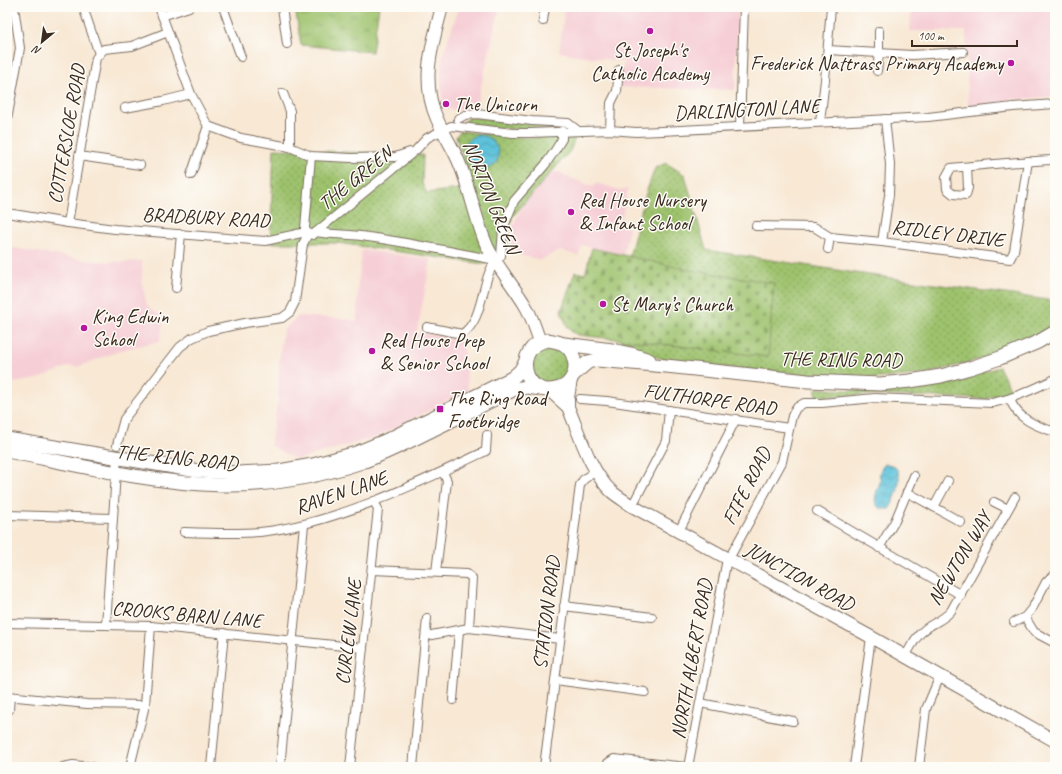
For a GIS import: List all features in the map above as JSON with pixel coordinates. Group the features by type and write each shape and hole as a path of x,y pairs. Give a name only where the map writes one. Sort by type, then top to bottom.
{"main road":[{"name":"NORTON GREEN","path":"442,7 430,51 428,74 429,98 442,131 458,159 487,245 495,260 530,313 540,341"},
{"name":"THE RING ROAD","path":"573,376 588,362 598,360 815,382 880,384 941,376 977,366 1031,344 1055,332"},
{"path":"548,340 564,344 570,351 576,365 573,376 564,386 545,390 534,384 529,378 525,363 527,356 533,347 540,341 548,340"},
{"name":"THE RING ROAD","path":"564,344 631,354 666,366"},
{"name":"THE RING ROAD","path":"7,439 117,451 198,471 238,474 279,471 313,465 356,453 385,441 512,378 520,371 525,363"},
{"name":"JUNCTION ROAD","path":"573,376 568,398 568,407 595,471 611,492 632,506 871,637 1055,741"},
{"name":"THE RING ROAD","path":"7,451 168,481 223,485 266,483 292,480 338,470 364,461 410,441 515,389 527,387 545,390"},
{"name":"JUNCTION ROAD","path":"545,390 568,407"}],"street":[{"path":"7,120 20,48 14,7"},
{"path":"83,7 99,54"},
{"path":"159,7 191,94 208,126 241,138 290,147 311,156 351,158 395,157 415,151"},
{"path":"162,16 189,7"},
{"path":"223,7 241,57"},
{"path":"282,7 287,44"},
{"path":"543,21 545,7"},
{"path":"740,126 744,7"},
{"path":"820,122 826,80 831,7"},
{"path":"877,71 879,31"},
{"name":"COTTERSLOE ROAD","path":"68,223 96,58 104,49 132,46 168,32"},
{"path":"828,50 912,55 963,52"},
{"path":"610,130 611,103 617,90 619,70"},
{"path":"125,108 163,102 191,94"},
{"path":"283,94 290,111 290,147"},
{"name":"DARLINGTON LANE","path":"442,131 451,126 458,118 513,133 562,132 577,130 636,132 928,117 1013,107 1055,104"},
{"path":"458,118 465,115 477,114 532,122 568,123 577,130"},
{"path":"882,242 889,195 890,164 885,119"},
{"path":"191,175 208,126"},
{"name":"THE GREEN","path":"310,233 415,151 427,138 442,131"},
{"path":"427,327 462,334 467,331 472,324 495,260 501,256 503,229 514,201 545,166 562,139 562,132"},
{"path":"79,156 140,165"},
{"path":"106,625 117,451 124,420 180,347 192,338 208,330 282,318 290,312 295,302 303,244 310,233 305,228 311,156"},
{"path":"967,167 1055,160"},
{"name":"RIDLEY DRIVE","path":"756,226 814,227 830,237 882,242 1010,259 1014,251 1028,161"},
{"name":"BRADBURY ROAD","path":"7,213 68,223 265,241 310,233 366,236 495,260"},
{"path":"176,288 180,234"},
{"path":"828,250 830,237"},
{"name":"FULTHORPE ROAD","path":"580,399 607,401 789,428 796,408 804,403 822,403 875,398 992,403 1010,399 1029,392 1055,379"},
{"path":"1010,399 1015,410 1022,417 1035,425 1055,432"},
{"path":"632,506 666,441 670,410"},
{"path":"679,531 736,419"},
{"name":"FIFE ROAD","path":"728,558 782,462 789,428"},
{"name":"RAVEN LANE","path":"184,532 261,532 304,525 374,501 443,472 486,451 487,435"},
{"name":"STATION ROAD","path":"544,767 580,485 582,480 595,471"},
{"path":"436,572 447,481 443,472"},
{"path":"879,548 889,532 914,476"},
{"path":"934,507 948,481"},
{"path":"907,492 961,522"},
{"name":"NEWTON WAY","path":"905,657 918,636 928,627 940,621 951,611 1015,496"},
{"name":"CURLEW LANE","path":"350,767 378,509 374,501"},
{"name":"NEWTON WAY","path":"994,502 1008,509"},
{"path":"817,511 961,595"},
{"path":"7,515 112,518"},
{"path":"280,767 304,525"},
{"name":"NORTH ALBERT ROAD","path":"687,767 728,558"},
{"path":"372,570 467,574 472,578 469,628"},
{"path":"1014,622 1025,617 1033,607 1046,582 1055,576"},
{"path":"564,606 652,618"},
{"path":"1025,617 1034,632 1055,643"},
{"path":"413,767 427,618"},
{"name":"CROOKS BARN LANE","path":"7,623 151,626 363,648"},
{"path":"130,767 145,705 151,626"},
{"path":"426,636 460,631 469,628 560,639"},
{"path":"453,700 460,631"},
{"path":"211,767 224,633"},
{"path":"854,767 871,637"},
{"path":"919,767 926,709 940,676"},
{"path":"554,680 645,692"},
{"path":"9,710 9,696 87,704 145,705"},
{"path":"700,703 793,721"},
{"path":"606,767 608,763 614,759 687,767"},
{"path":"63,767 73,765 92,767"}],"shaded area":[{"path":"459,7 500,7 475,111 443,109 441,81 442,58"},
{"name":"St Joseph's Catholic Academy","path":"565,7 681,7 698,9 738,9 735,90 620,87 624,62 559,52"},
{"name":"Frederick Nattrass Primary Academy","path":"886,7 1055,7 1055,96 1017,100 1010,98 1009,102 968,106 966,31 910,31 911,10 886,10"},
{"name":"Red House Nursery & Infant School","path":"553,172 559,172 594,187 596,183 620,190 628,189 620,225 629,228 623,255 582,245 578,256 563,251 557,252 540,260 511,253 511,231 526,197"},
{"name":"King Edwin School","path":"7,247 92,261 142,261 142,283 147,305 153,311 164,316 160,341 122,350 77,367 70,366 37,379 7,384"},
{"name":"Red House Prep & Senior School","path":"362,250 431,259 417,332 462,340 468,390 377,437 296,460 270,445 278,400 279,363 283,330 298,316 349,319 357,322 358,285"}],"green space":[{"path":"295,7 379,7 372,52 301,45"},
{"path":"470,117 566,128 528,129 490,127 466,122 466,119"},
{"path":"460,131 526,138 576,135 570,151 512,217 506,252 484,264 338,243 270,243 274,149 423,155 422,184 427,193 473,187 456,137"},
{"path":"666,163 685,175 706,250 1055,301 1055,327 992,356 926,374 881,378 853,379 677,363 622,347 621,339 768,356 689,270 629,257 646,193 655,168"},
{"path":"592,248 689,270 774,283 768,357 578,335 572,332 567,326 561,311 575,272 585,274"},
{"path":"546,346 554,346 564,351 568,358 568,372 564,379 554,384 546,384 536,379 534,376 531,369 531,361 536,351 539,349"},
{"path":"999,367 1012,392 988,397 988,399 879,395 816,396 816,388 834,390 888,390 925,386"}],"water":[{"path":"476,135 489,138 495,144 498,151 498,158 495,164 484,170 471,164 465,152 466,143 470,138"},
{"path":"885,464 892,465 897,469 899,475 898,490 889,509 878,506 875,499 881,480 880,472"}],"place":[{"name":"St Joseph's Catholic Academy","path":"650,31"},
{"name":"Frederick Nattrass Primary Academy","path":"1011,63"},
{"name":"The Unicorn","path":"446,104"},
{"name":"Red House Nursery & Infant School","path":"571,212"},
{"name":"St Mary’s Church","path":"603,304"},
{"name":"King Edwin School","path":"84,328"},
{"name":"Red House Prep & Senior School","path":"372,351"},
{"name":"The Ring Road Footbridge","path":"440,409"}]}
